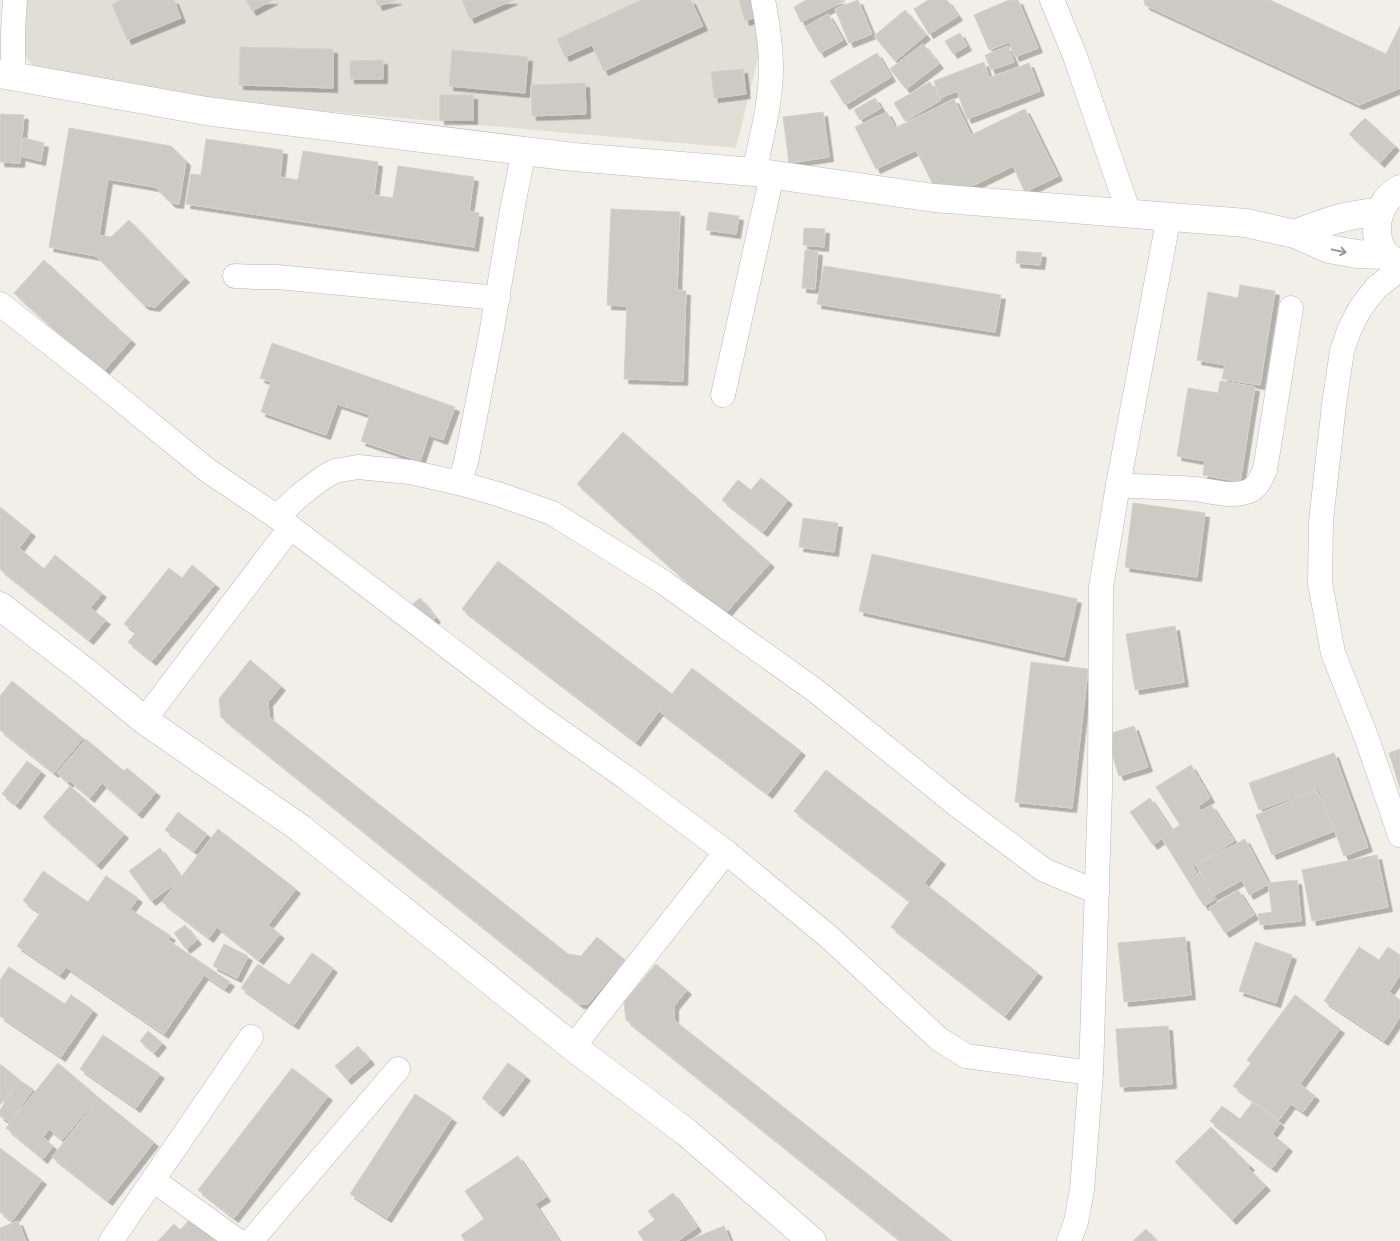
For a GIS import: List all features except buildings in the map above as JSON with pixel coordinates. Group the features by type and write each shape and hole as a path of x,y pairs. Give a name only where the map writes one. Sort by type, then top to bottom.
{"street":[{"path":"15,0 7,75 206,110 524,151 763,173 934,198 1169,216 1246,224 1295,234 1329,249 1395,263"},
{"path":"723,395 763,173 771,62 768,26 763,0"},
{"path":"1052,0 1075,56 1129,214"},
{"path":"459,483 466,462 524,151"},
{"path":"1395,263 1380,246 1378,220 1382,206 1391,194 1400,189"},
{"path":"1295,234 1329,220 1360,213 1380,212"},
{"path":"1069,1241 1076,1222 1082,1190 1091,1073 1100,780 1101,587 1118,485 1169,216"},
{"path":"1395,263 1364,303 1350,328 1342,351 1321,521 1320,583 1333,653 1367,739 1400,835"},
{"path":"235,276 277,277 498,298"},
{"path":"0,304 207,470 284,523 540,717 726,852 829,937 926,1028 952,1048 966,1056 1091,1073"},
{"path":"1118,485 1232,493 1249,491 1256,487 1265,470 1291,308"},
{"path":"144,720 284,523 300,495 335,471 358,468 410,472 498,494 552,513 663,582 816,691 957,805 1044,870 1097,892"},
{"path":"0,606 144,720 300,828 572,1047 686,1132 812,1241"},
{"path":"572,1047 726,852"},
{"path":"111,1241 251,1037"},
{"path":"251,1241 398,1069"},
{"path":"152,1180 238,1241"}],"shaded area":[{"path":"25,0 747,0 761,46 736,148 47,86 22,51"}]}
